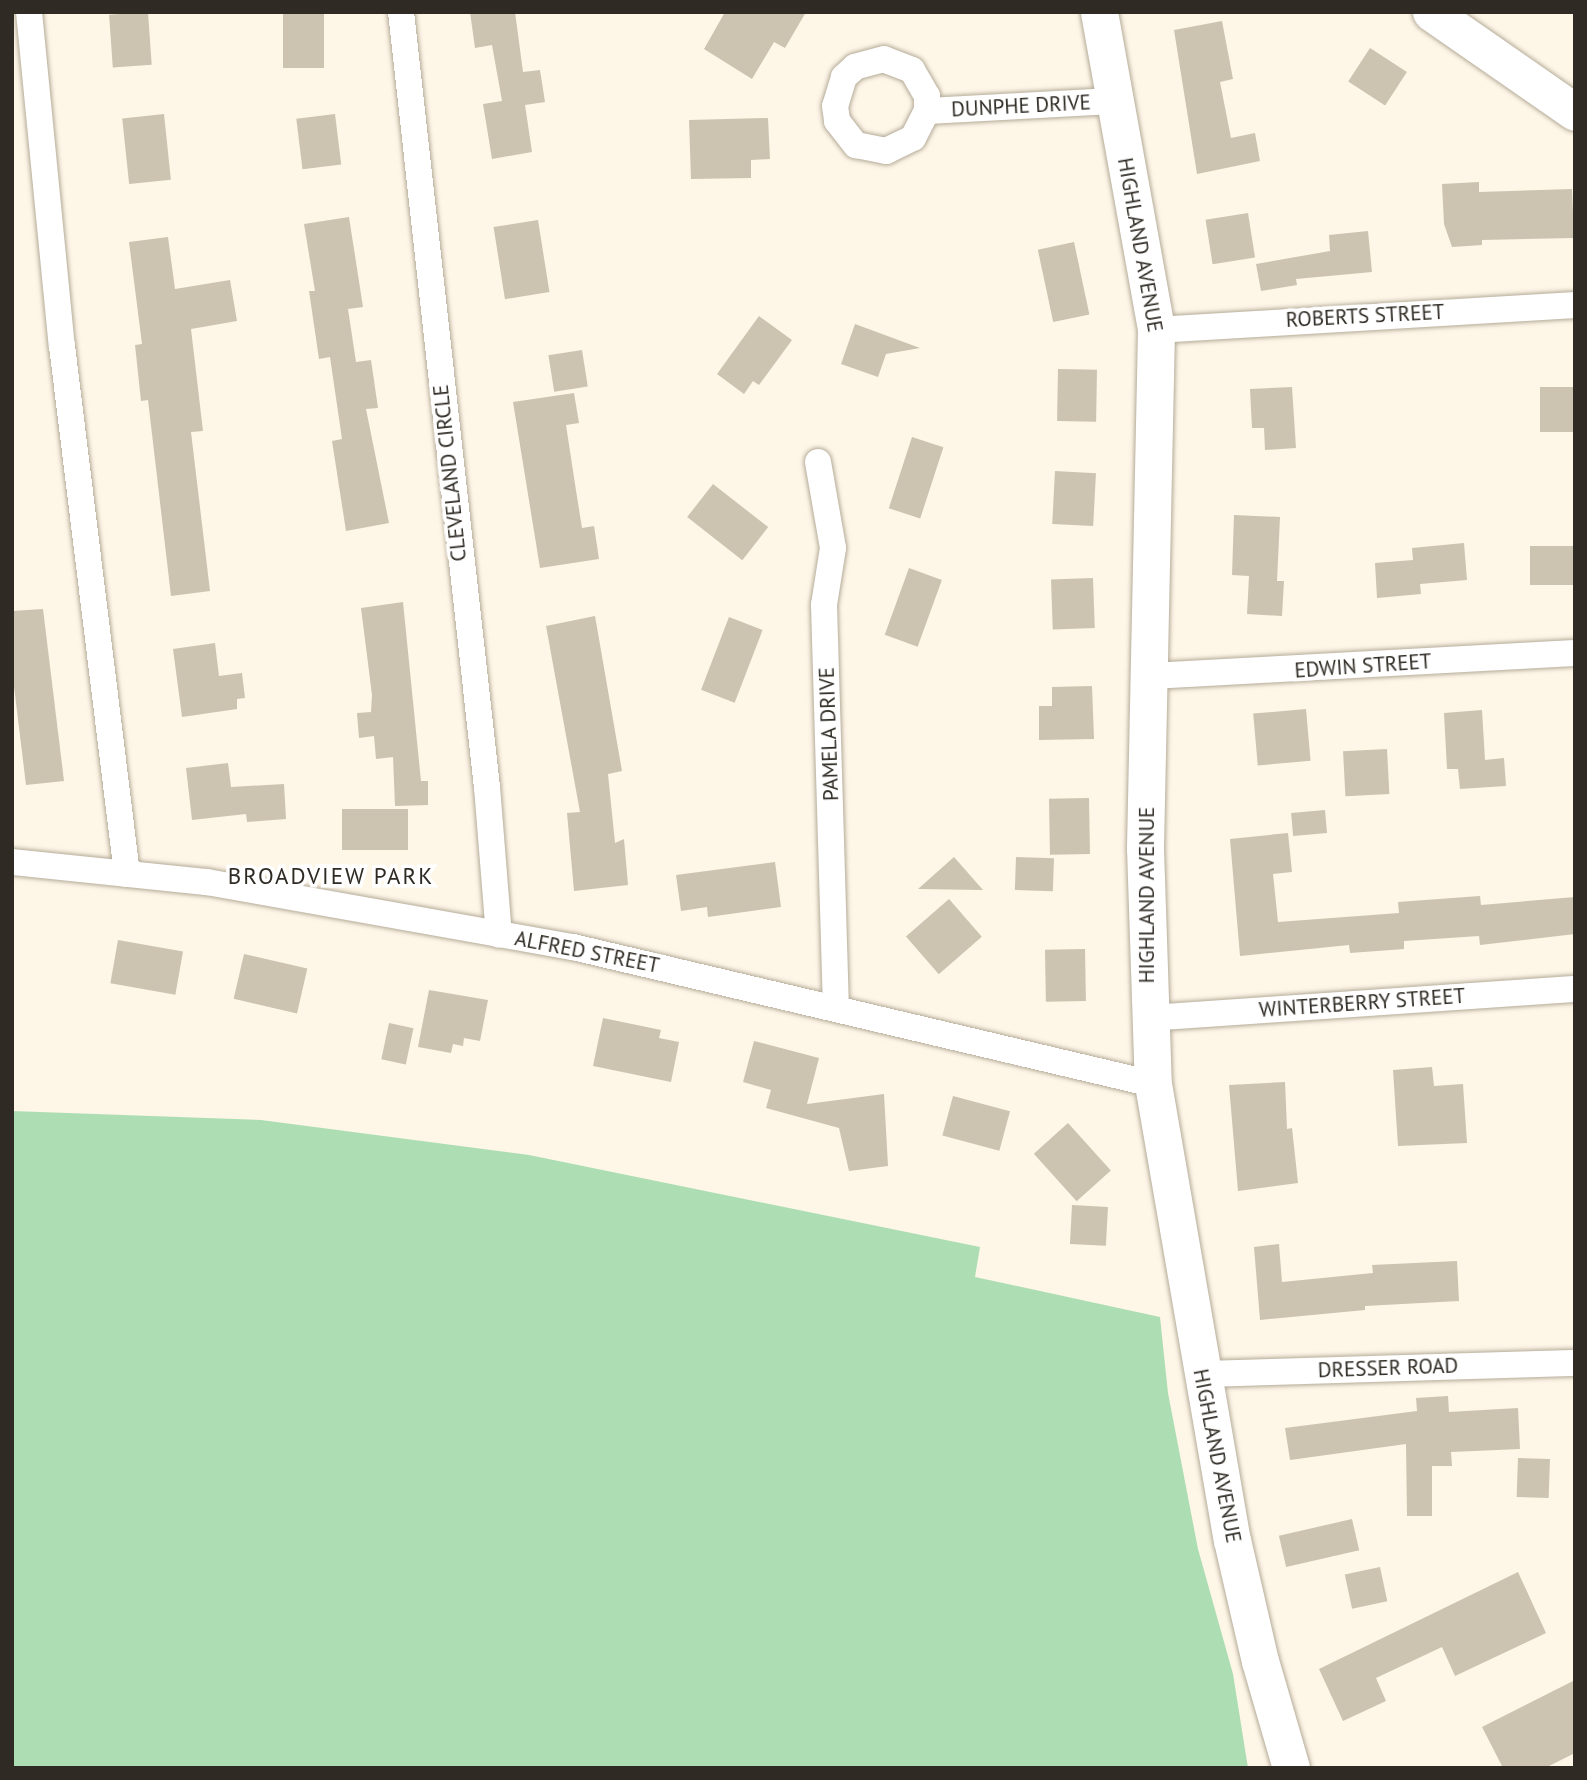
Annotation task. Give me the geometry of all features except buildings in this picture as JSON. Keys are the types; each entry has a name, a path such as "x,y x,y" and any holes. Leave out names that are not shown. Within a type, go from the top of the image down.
{"street":[{"path":"29,12 62,346 127,874"},
{"name":"CLEVELAND CIRCLE","path":"401,12 487,787 499,935"},
{"name":"HIGHLAND AVENUE","path":"1099,12 1156,330 1145,848 1153,1084 1201,1374 1254,1634 1291,1768"},
{"path":"1431,12 1575,112"},
{"name":"DUNPHE DRIVE","path":"927,111 1114,101"},
{"name":"ROBERTS STREET","path":"1156,330 1575,305"},
{"name":"PAMELA DRIVE","path":"818,462 833,548 824,605 836,1007"},
{"name":"EDWIN STREET","path":"1150,676 1575,653"},
{"name":"ALFRED STREET","path":"12,862 207,883 499,935 836,1007 1153,1084"},
{"name":"WINTERBERRY STREET","path":"1149,1018 1575,989"},
{"name":"DRESSER ROAD","path":"1201,1374 1575,1363"}],"green space":[{"path":"12,1111 261,1120 529,1155 980,1247 975,1277 1160,1317 1168,1393 1198,1549 1233,1674 1248,1768 12,1768"}],"district":[{"name":"BROADVIEW PARK","path":"331,876"}]}
